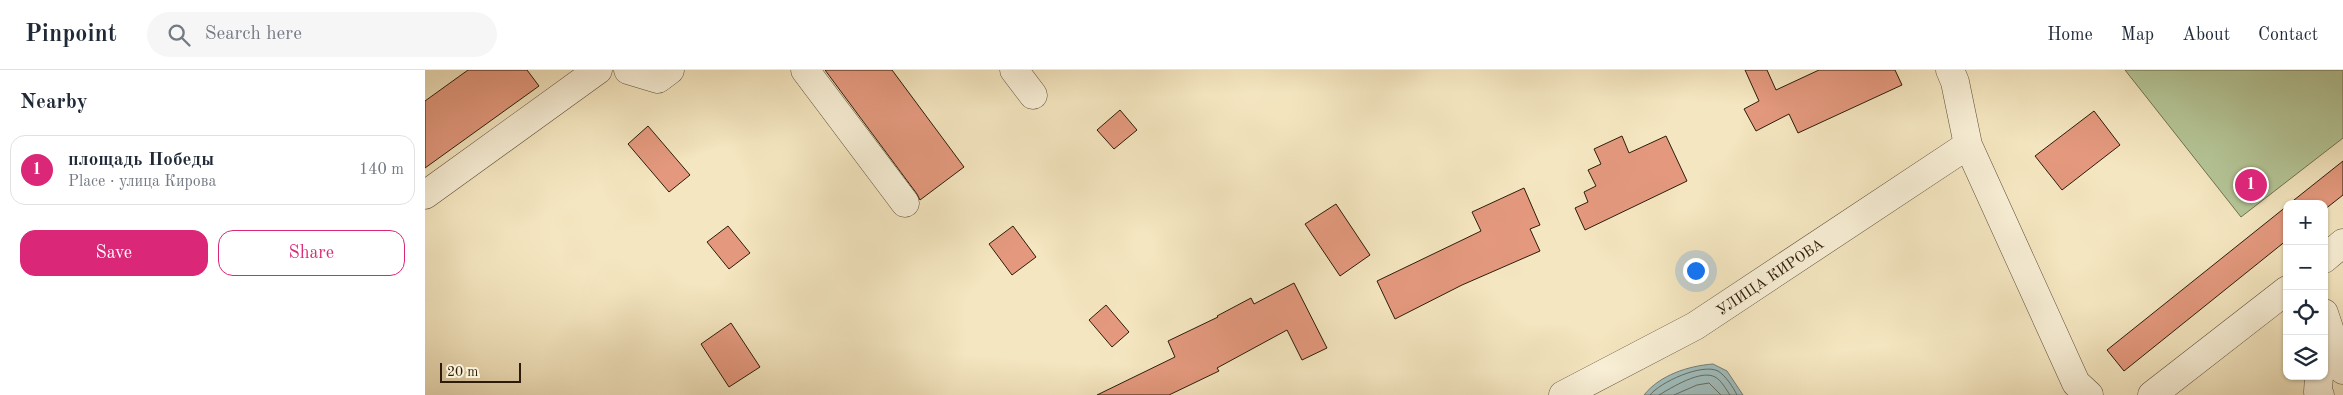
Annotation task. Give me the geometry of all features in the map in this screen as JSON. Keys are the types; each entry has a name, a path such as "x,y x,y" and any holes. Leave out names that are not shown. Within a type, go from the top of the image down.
{"street":[{"path":"425,196 598,70"},
{"path":"628,70 658,79 670,70"},
{"path":"805,70 905,203"},
{"path":"1014,70 1033,95"},
{"path":"1959,74 1969,145 2076,383 2089,395"},
{"name":"УЛИЦА КИРОВА","path":"1563,395 1695,326 1969,145"},
{"path":"2328,256 2343,243"},
{"path":"2151,395 2283,293"},
{"path":"2328,329 2343,370"},
{"path":"2319,380 2318,392 2320,395"}],"green space":[{"path":"2125,70 2343,70 2343,138 2241,217"}],"water":[{"path":"1713,364 1727,371 1743,395 1644,395 1666,377 1684,369"}],"building":[{"path":"468,70 527,70 539,86 425,168 425,101"},
{"path":"825,70 892,70 964,167 920,200"},
{"path":"1745,70 1767,70 1776,90 1819,70 1895,70 1902,85 1798,133 1789,114 1756,131 1744,109 1759,101"},
{"path":"1120,110 1137,130 1114,149 1097,130"},
{"path":"2094,111 2120,145 2062,190 2035,156"},
{"path":"648,126 690,175 669,192 628,144"},
{"path":"1622,136 1629,153 1666,136 1687,181 1585,230 1575,208 1588,202 1584,192 1596,186 1588,170 1601,164 1594,149"},
{"path":"2343,161 2343,195 2328,207 2328,200 2294,200"},
{"path":"1524,188 1540,225 1530,229 1540,251 1462,285 1395,319 1377,281 1481,231 1472,212"},
{"path":"1336,204 1370,255 1340,276 1305,224"},
{"path":"2283,209 2283,243 2124,371 2107,350"},
{"path":"728,226 750,253 729,269 707,242"},
{"path":"1013,226 1036,257 1012,275 989,244"},
{"path":"1294,283 1327,348 1302,360 1287,330 1217,368 1219,371 1169,395 1097,395 1175,357 1168,341 1218,317 1251,298 1254,304"},
{"path":"1106,305 1129,332 1112,347 1089,320"},
{"path":"731,323 760,367 729,387 701,344"}],"place":[{"name":"площадь Победы","path":"2251,185"}]}
